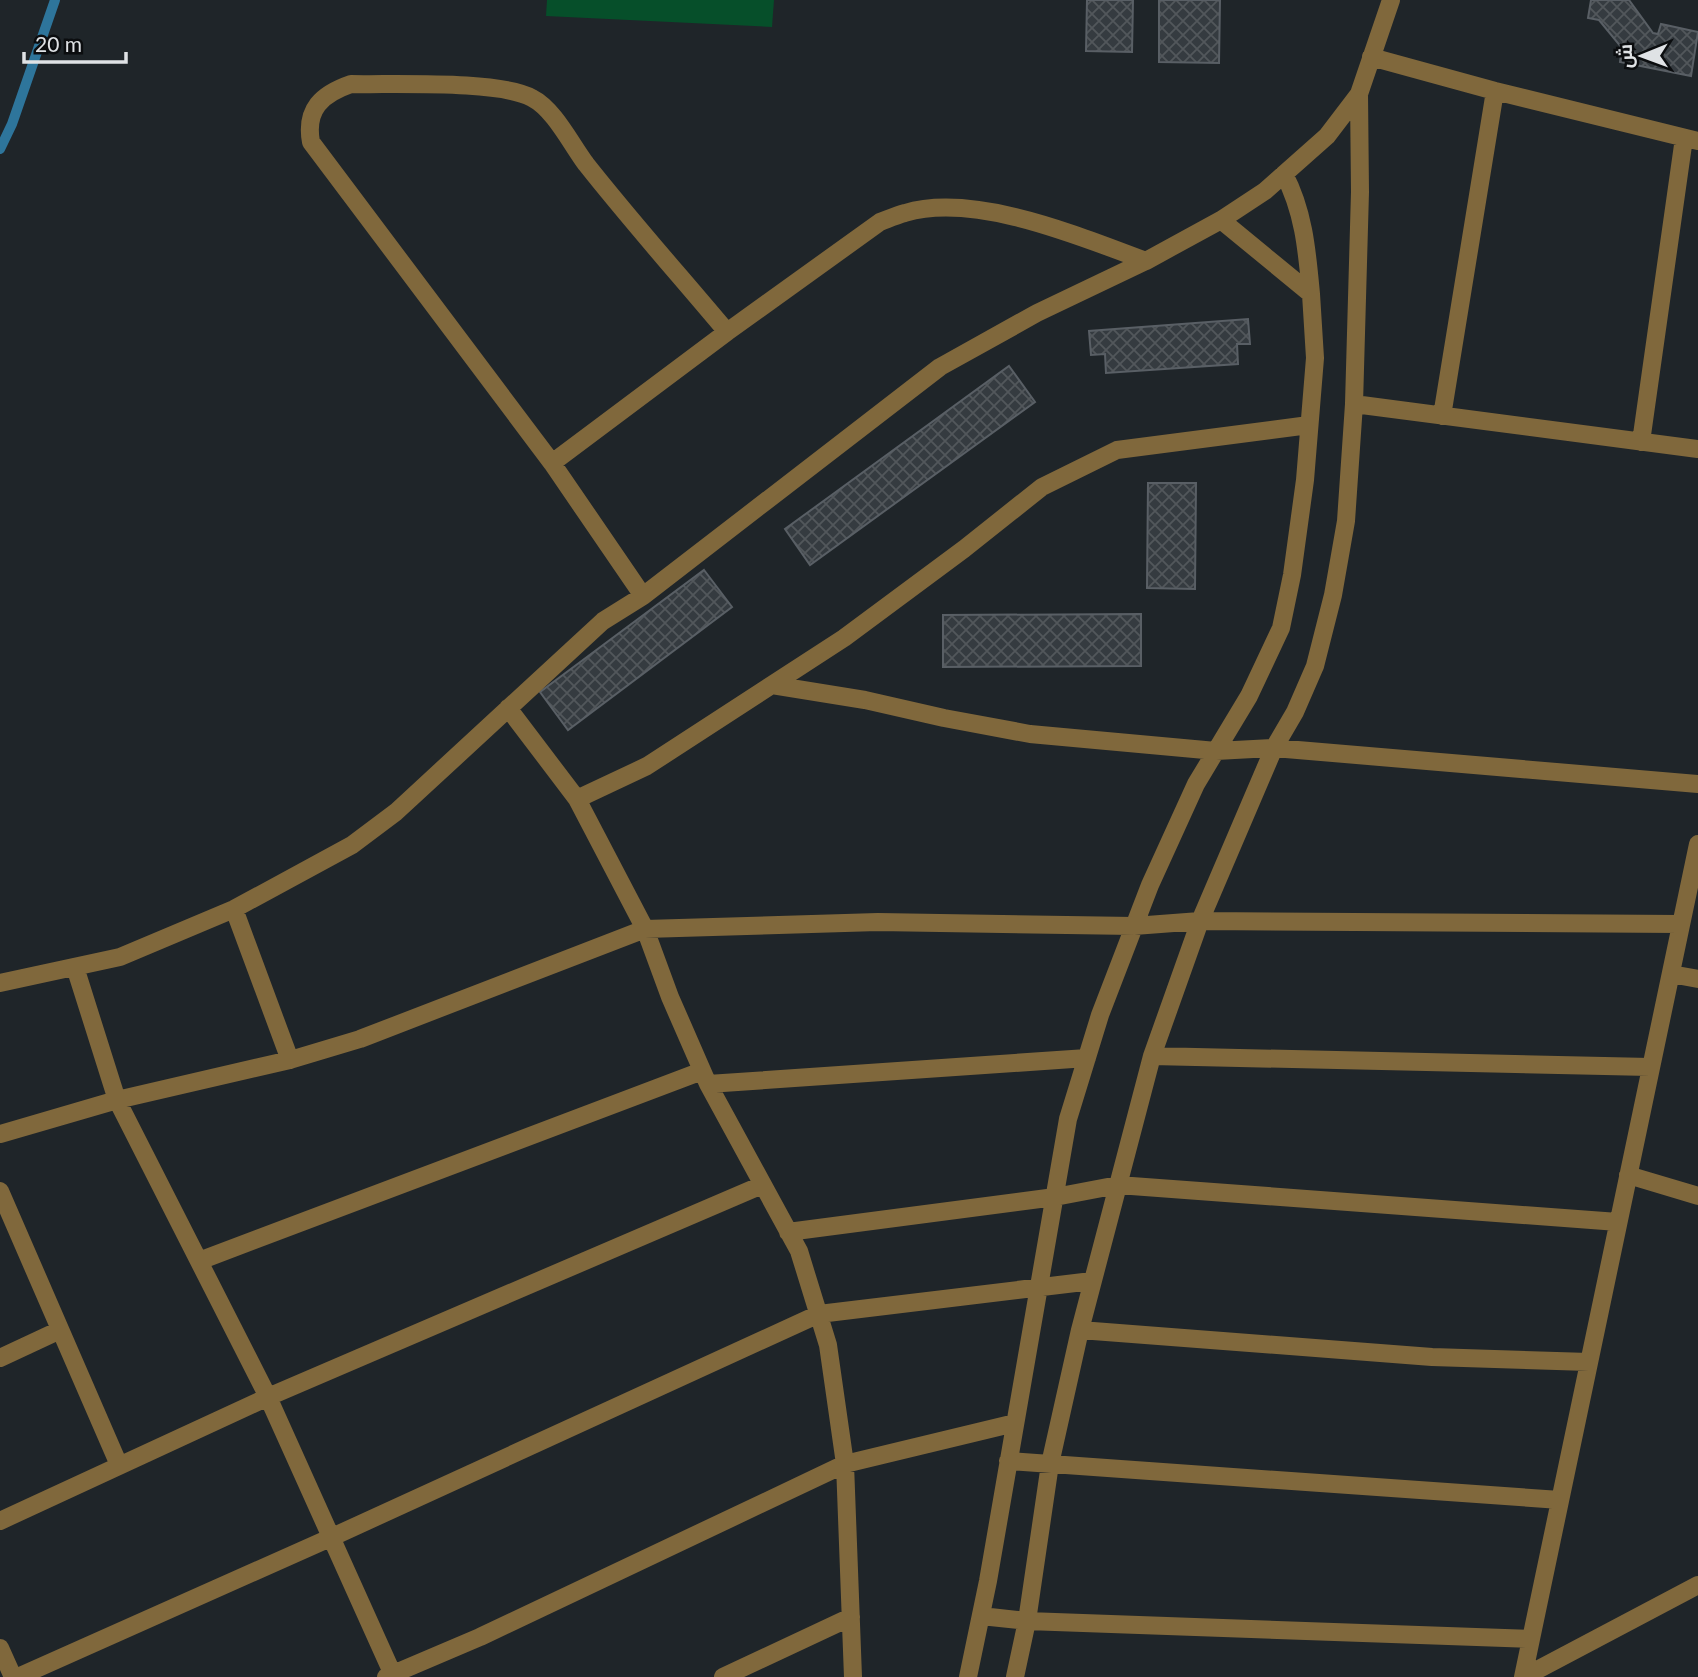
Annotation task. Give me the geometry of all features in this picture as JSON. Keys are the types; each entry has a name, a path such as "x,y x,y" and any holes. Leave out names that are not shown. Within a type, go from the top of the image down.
{"street":[{"path":"1015,1677 1027,1621 1050,1464 1092,1282 1152,1056 1200,921 1274,748 1295,712 1315,666 1333,595 1346,521 1354,404 1360,192 1359,94 1391,0"},
{"path":"1371,57 1691,140 1641,442"},
{"path":"643,596 552,463 311,142 309,129 312,113 322,99 336,89 351,84 478,87 508,90 532,97 544,107 585,163 727,332"},
{"path":"1442,416 1495,91"},
{"path":"0,983 120,957 234,909 363,837 396,813 603,621 643,596 940,367 1037,313 1146,261 1221,220 1265,191 1327,136 1359,94"},
{"path":"968,1677 1068,1119 1100,1015 1150,885 1196,784 1249,696 1280,628 1293,575 1315,358 1306,238 1295,194 1284,174"},
{"path":"552,463 880,222 907,212 930,208 976,209 1051,225 1146,261"},
{"path":"1221,220 1311,294"},
{"path":"1354,404 1698,449"},
{"path":"577,799 647,766 855,630 1042,487 1116,450 1310,425"},
{"path":"772,685 865,700 1030,734 1216,751 1274,748 1698,784"},
{"path":"508,708 577,799 645,929 670,998 705,1077 799,1251 828,1345 845,1464 853,1677"},
{"path":"1524,1677 1698,844"},
{"path":"234,909 290,1059"},
{"path":"0,1134 117,1100 290,1059 360,1039 645,929 878,922 1134,926 1200,921 1680,923"},
{"path":"75,967 117,1100 268,1396 391,1676 480,1637 845,1464 1015,1423"},
{"path":"1671,974 1698,978"},
{"path":"1152,1056 1650,1067"},
{"path":"199,1261 705,1077 1087,1058"},
{"path":"1628,1175 1698,1196"},
{"path":"0,1521 268,1396 762,1185"},
{"path":"788,1232 1055,1197 1118,1185 1618,1222"},
{"path":"0,1191 119,1465"},
{"path":"18,1677 330,1538 819,1314 1039,1286 1092,1282"},
{"path":"0,1358 60,1330"},
{"path":"1080,1330 1432,1357 1589,1362"},
{"path":"1008,1461 1560,1500"},
{"path":"1524,1677 1698,1585"},
{"path":"981,1616 1027,1621 1531,1639"},
{"path":"723,1677 851,1617"},
{"path":"0,1648 13,1677"}],"green space":[{"path":"547,0 774,0 772,27 546,16"}],"building":[{"path":"1087,0 1133,0 1132,52 1086,51"},
{"path":"1159,0 1220,0 1219,63 1159,62"},
{"path":"1591,0 1629,0 1653,33 1658,34 1661,24 1698,32 1691,76 1620,62 1622,48 1599,20 1588,18"},
{"path":"1248,319 1250,344 1237,344 1238,364 1106,373 1105,354 1091,355 1089,331"},
{"path":"1009,366 1035,402 810,565 785,529"},
{"path":"1148,483 1196,483 1195,589 1147,588"},
{"path":"704,570 732,607 568,730 540,692"},
{"path":"1141,614 1141,666 943,667 943,615"}],"waterway":[{"path":"0,149 12,124 55,0"}]}
